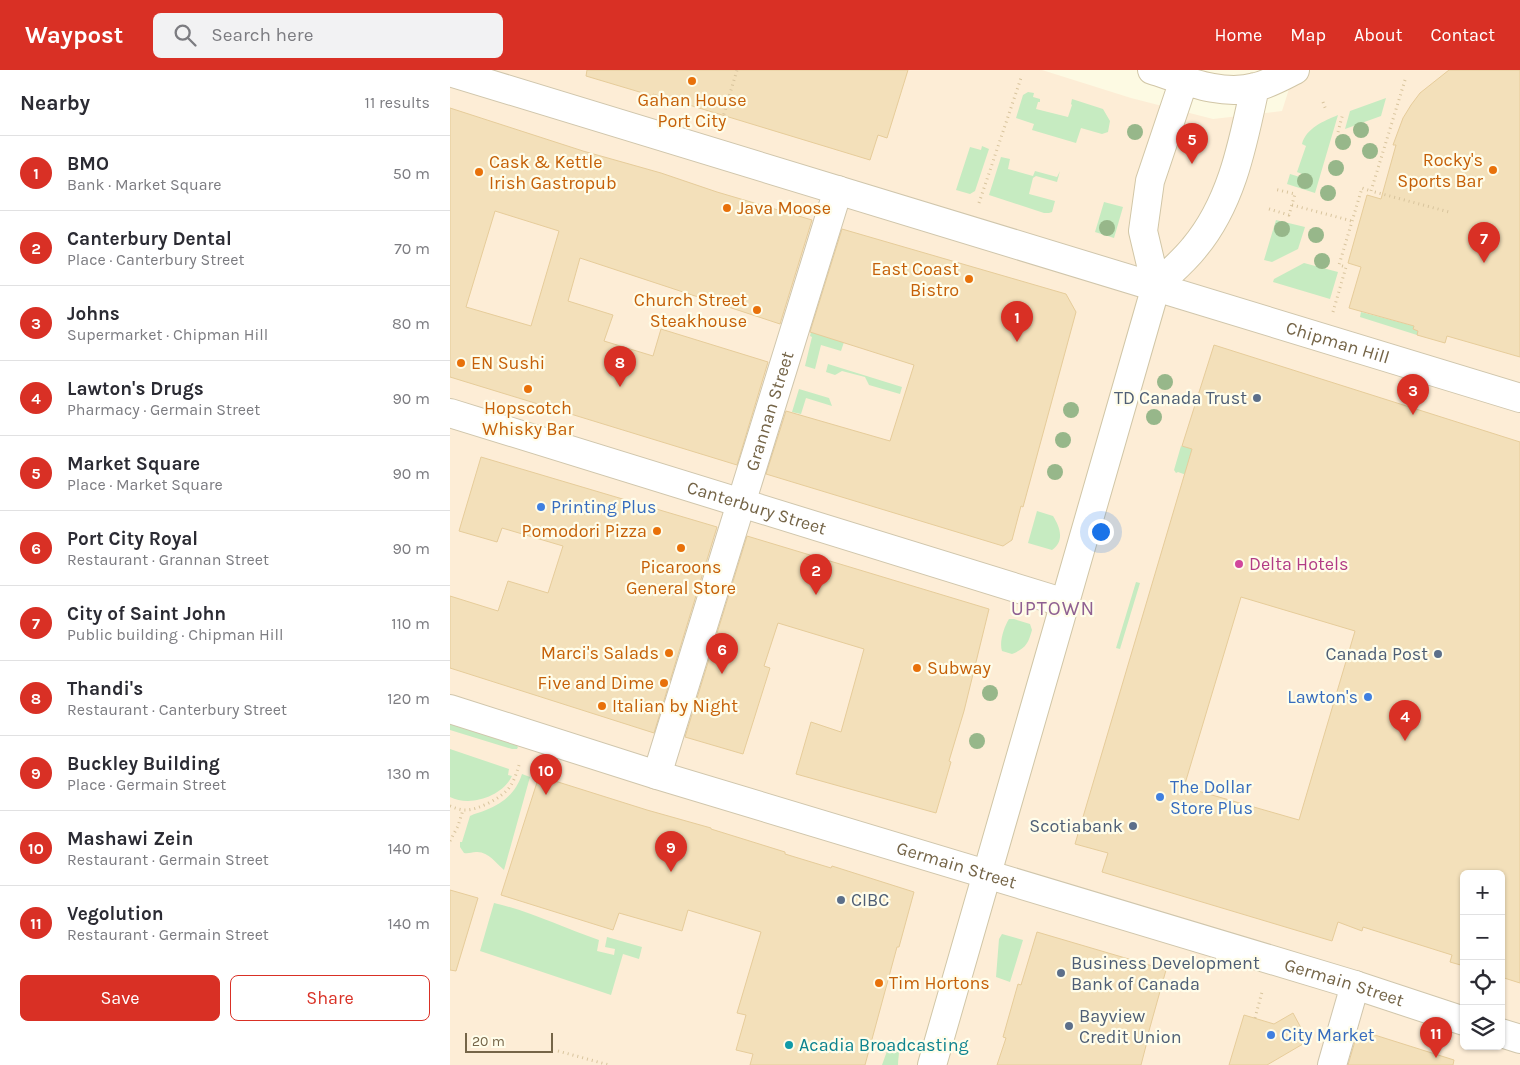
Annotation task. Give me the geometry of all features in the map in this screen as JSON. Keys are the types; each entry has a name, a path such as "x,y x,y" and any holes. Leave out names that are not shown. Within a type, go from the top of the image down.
{"street":[{"path":"1152,70 1218,88 1235,89 1256,87 1295,70"},
{"name":"Chipman Hill","path":"450,72 1520,398"},
{"path":"932,1065 1156,286 1143,230 1150,181 1184,80"},
{"path":"1156,286 1194,249 1213,221 1230,185 1256,87"},
{"name":"Grannan Street","path":"657,775 838,190"},
{"name":"Canterbury Street","path":"450,413 1065,603"},
{"name":"Germain Street","path":"450,708 657,775 1355,985 1460,1020"},
{"path":"1332,1065 1355,985"},
{"path":"1505,1034 1520,1039"}],"path":[{"path":"712,152 737,70"},
{"path":"970,230 1022,78"},
{"path":"1371,191 1405,80"},
{"path":"1323,102 1326,110"},
{"path":"1338,132 1343,113"},
{"path":"1333,312 1346,267 1338,265 1362,188 1449,212"},
{"path":"1269,209 1289,215 1295,194 1274,189"},
{"path":"1292,204 1352,221"},
{"path":"450,807 463,810 485,804 501,796 515,779 520,762"},
{"path":"450,841 458,826 463,810"},
{"path":"1255,1018 1262,992"},
{"path":"558,1051 609,1065"}],"shaded area":[{"path":"450,70 1042,70 1131,98 1213,119 1282,111 1295,70 1520,70 1520,1065 450,1065"}],"green space":[{"path":"1028,92 1034,93 1033,97 1040,99 1036,109 1068,117 1072,99 1103,109 1110,121 1108,132 1102,134 1081,128 1076,143 1032,130 1034,124 1016,118 1023,95"},
{"path":"1386,98 1381,116 1345,129 1350,111"},
{"path":"1338,115 1315,193 1287,184 1290,174 1300,177 1302,174 1297,172 1306,146 1302,144 1304,138 1311,129"},
{"path":"982,146 989,149 975,191 970,194 956,190 970,147 981,150"},
{"path":"1001,157 1010,159 1008,169 1033,176 1035,171 1057,177 1060,171 1057,182 1036,176 1033,178 1029,194 1055,201 1052,212 1044,213 989,195"},
{"path":"1104,202 1123,207 1114,238 1095,232"},
{"path":"1276,220 1305,227 1298,249 1272,262 1264,260"},
{"path":"1304,263 1338,272 1330,299 1273,282 1274,279"},
{"path":"1361,312 1414,326 1413,329 1418,331 1417,335 1360,317"},
{"path":"811,332 844,342 841,351 821,345 815,369 805,366 812,337 810,336"},
{"path":"828,364 902,387 900,394 869,385 865,377 842,371 835,375 826,372"},
{"path":"799,389 829,398 832,406 806,398 801,414 792,412"},
{"path":"1181,446 1197,450 1189,476 1176,473 1174,470"},
{"path":"1037,511 1053,516 1058,525 1060,538 1052,550 1028,543"},
{"path":"1136,582 1140,583 1120,649 1116,648"},
{"path":"1009,619 1030,624 1032,630 1026,645 1012,654 1002,651 1001,647 1002,635"},
{"path":"450,724 518,747 517,749 512,749 450,730"},
{"path":"450,749 509,769 508,775 512,776 501,790 485,798 467,801 450,797"},
{"path":"522,774 530,777 504,870 484,853 464,853 460,847 460,842 462,842 470,816 503,801 516,787"},
{"path":"494,903 521,910 599,940 597,951 614,955 615,949 605,947 607,937 642,947 639,959 623,954 611,995 480,951"},
{"path":"1002,934 1023,940 1010,982 996,977 999,939"},
{"path":"891,1040 898,1047 898,1065 882,1065"}],"building":[{"path":"587,70 908,70 887,138 878,135 870,160 653,94 653,96 586,76"},
{"path":"1449,70 1520,70 1520,357 1447,336 1445,343 1417,335 1418,331 1413,329 1414,326 1349,308 1361,267 1348,263 1367,195 1381,199 1396,145 1393,145 1403,118 1420,93"},
{"path":"450,108 583,151 812,220 780,324 580,258 568,301 613,315 604,341 653,356 661,329 768,362 737,465 450,377","holes":["495,211 559,231 531,326 466,307"]},
{"path":"842,229 1066,294 1076,312 1023,507 1021,506 1012,540 1003,546 766,474 786,411 890,441 914,365 810,332"},
{"path":"1214,345 1520,442 1520,983 1505,978 1505,870 1460,870 1460,965 1450,962 1452,955 1363,927 1362,931 1338,922 1332,941 1102,872 1108,853 1075,844 1192,449 1182,446","holes":["1241,597 1355,631 1299,820 1184,787"]},
{"path":"481,457 717,527 654,733 450,668 450,596 498,611 508,581 548,593 563,546 502,528 497,542 459,531"},
{"path":"747,536 989,609 964,711 949,761 951,762 936,813 796,774 811,722 841,732 864,649 778,623 764,666 770,668 743,754 685,737"},
{"path":"539,776 711,828 785,852 785,854 831,868 832,866 914,892 865,1065 750,1065 753,1054 736,1050 746,1015 737,1013 761,932 688,910 682,931 619,913 613,930 501,895"},
{"path":"450,890 478,898 456,971 450,970"},
{"path":"1037,932 1166,970 1141,1065 997,1065 1006,1038 1003,1037 1018,984 1021,985"},
{"name":"City Market","path":"1293,1013 1308,1041 1267,1065 1229,1065 1244,1015 1274,1024"},
{"path":"1358,1031 1454,1060 1453,1065 1348,1065"}],"place":[{"name":"Gahan House Port City","path":"692,81"},
{"name":"Market Square","path":"1192,164"},
{"name":"Rocky's Sports Bar","path":"1493,170"},
{"name":"Cask & Kettle Irish Gastropub","path":"479,172"},
{"name":"Java Moose","path":"727,208"},
{"name":"City of Saint John","path":"1484,263"},
{"name":"East Coast Bistro","path":"969,279"},
{"name":"Church Street Steakhouse","path":"757,310"},
{"name":"BMO","path":"1017,342"},
{"name":"EN Sushi","path":"461,363"},
{"name":"Thandi's","path":"620,387"},
{"name":"Hopscotch Whisky Bar","path":"528,389"},
{"name":"TD Canada Trust","path":"1257,398"},
{"name":"Johns","path":"1413,415"},
{"name":"Printing Plus","path":"541,507"},
{"name":"Pomodori Pizza","path":"657,531"},
{"name":"Picaroons General Store","path":"681,548"},
{"name":"Delta Hotels","path":"1239,564"},
{"name":"Canterbury Dental","path":"816,595"},
{"name":"Marci's Salads","path":"669,653"},
{"name":"Canada Post","path":"1438,654"},
{"name":"Subway","path":"917,668"},
{"name":"Port City Royal","path":"722,674"},
{"name":"Five and Dime","path":"664,683"},
{"name":"Lawton's","path":"1368,697"},
{"name":"Italian by Night","path":"602,706"},
{"name":"Lawton's Drugs","path":"1405,741"},
{"name":"Mashawi Zein","path":"546,795"},
{"name":"The Dollar Store Plus","path":"1160,797"},
{"name":"Scotiabank","path":"1133,826"},
{"name":"Buckley Building","path":"671,872"},
{"name":"CIBC","path":"841,900"},
{"name":"Business Development Bank of Canada","path":"1061,973"},
{"name":"Tim Hortons","path":"879,983"},
{"name":"Bayview Credit Union","path":"1069,1026"},
{"name":"City Market","path":"1271,1035"},
{"name":"Acadia Broadcasting","path":"789,1045"},
{"name":"Vegolution","path":"1436,1058"}],"district":[{"name":"UPTOWN","path":"1053,608"}]}
